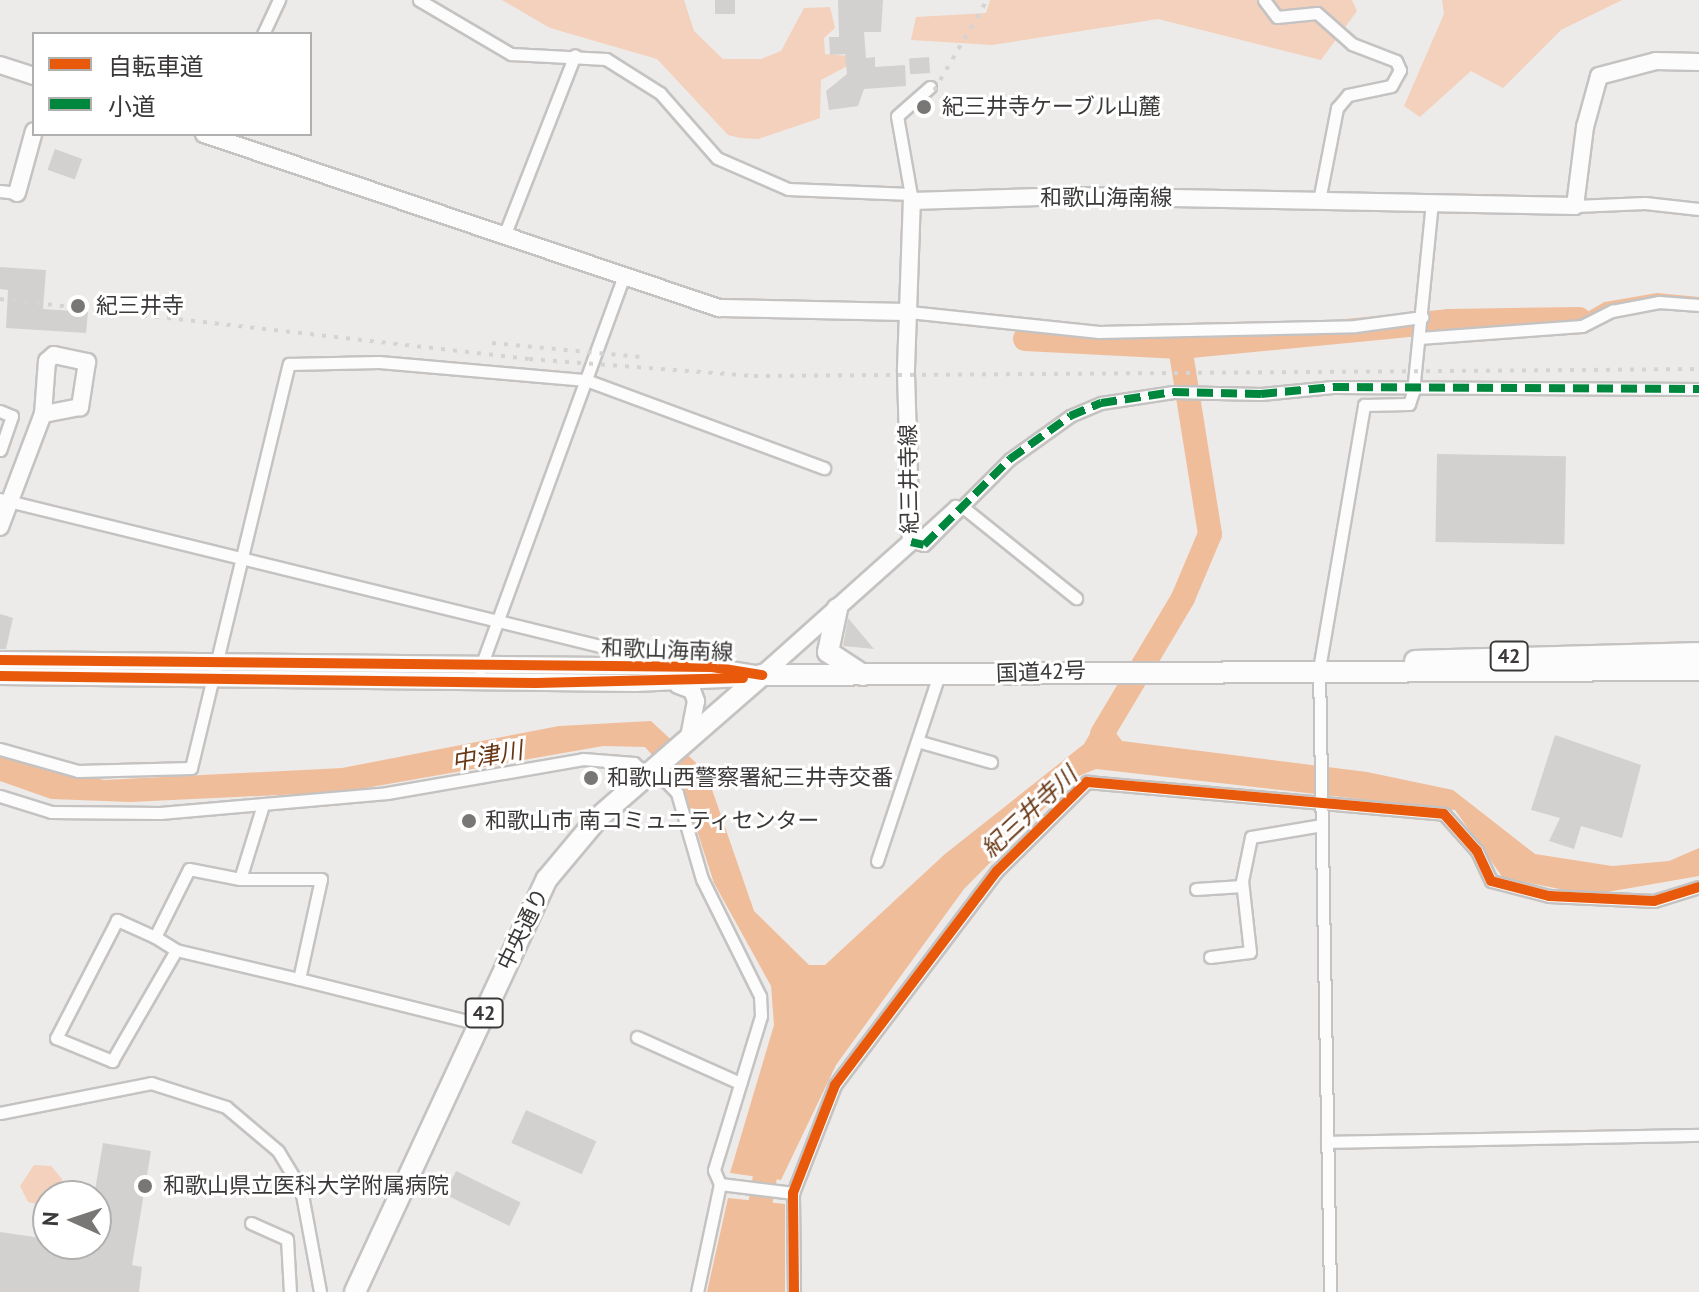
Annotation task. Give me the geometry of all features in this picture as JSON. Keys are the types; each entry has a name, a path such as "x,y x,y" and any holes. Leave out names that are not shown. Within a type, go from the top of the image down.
{"highway":[{"path":"837,609 828,652 867,677"},
{"name":"国道42号","path":"1319,669 1458,657 1699,653"},
{"name":"国道42号","path":"762,675 867,677 1118,670 1699,670"},
{"name":"中央通り","path":"355,1292 547,879 598,818 762,675"}],"main road":[{"path":"1575,206 1585,127 1599,76 1656,61 1699,62"},
{"path":"0,65 32,75"},
{"path":"8,192 32,136"},
{"path":"216,136 623,278 719,308 909,312 912,198"},
{"name":"和歌山海南線","path":"912,198 1575,206"},
{"name":"紀三井寺線","path":"762,675 912,538 909,312"},
{"path":"0,527 5,500 43,414"},
{"name":"和歌山海南線","path":"0,660 215,671"},
{"name":"和歌山海南線","path":"480,674 712,667 762,675"},
{"name":"和歌山海南線","path":"0,676 215,671 480,674 664,683 762,675"},
{"path":"664,683 695,695 697,714 688,742"}],"street":[{"path":"264,32 279,0"},
{"path":"419,0 511,54 594,55 642,79 728,165 806,194 912,198 897,116 930,87"},
{"path":"1264,0 1277,17 1317,13 1352,44 1396,61 1400,70 1391,86 1348,95 1337,108 1319,201"},
{"path":"504,236 575,55"},
{"path":"1330,1292 1319,669 1364,405 1409,404 1413,392 1432,203"},
{"path":"1575,206 1645,203 1699,209"},
{"path":"480,674 495,619 623,278"},
{"path":"1419,338 1582,326 1612,311 1659,302 1699,305"},
{"path":"909,312 1104,332 1355,326 1422,317"},
{"path":"0,749 78,771 188,770 244,557 289,364 379,362 586,380 824,468"},
{"path":"964,508 1010,459 1070,416 1101,403 1173,392 1357,387 1413,392 1500,385 1699,389"},
{"path":"0,411 12,416 0,450"},
{"path":"5,500 633,654 634,667"},
{"path":"912,538 922,536 955,506 964,508 1076,598"},
{"path":"877,861 939,675"},
{"path":"917,741 991,762"},
{"path":"0,796 51,812 96,815 262,808 484,779 583,759 634,763 654,771 677,793 702,879 760,996 761,1016 714,1170 723,1184 697,1292"},
{"path":"794,1292 789,1193 835,1085 856,1051 997,871 1087,782 1321,799 1450,817 1491,881 1502,886 1630,902 1699,887"},
{"path":"240,879 262,808"},
{"path":"1210,957 1250,952 1242,886 1251,837 1322,825"},
{"path":"155,937 189,869 240,879 321,879 299,979"},
{"path":"1196,889 1242,886"},
{"path":"176,950 112,1061 56,1038 117,920 176,950 479,1024"},
{"path":"637,1037 740,1083"},
{"path":"0,1113 151,1083 226,1107 278,1151 301,1189 320,1292"},
{"path":"1327,1142 1699,1135"},
{"path":"723,1184 789,1193"},
{"path":"251,1223 287,1239 290,1292"},
{"path":"368,1265 369,1292"}],"shaded area":[{"path":"502,0 684,0 694,31 723,59 761,59 781,51 804,8 830,7 835,28 824,38 825,54 849,56 849,65 821,80 820,118 758,139 740,138 728,135 657,59 550,28"},
{"path":"990,0 1352,0 1357,11 1321,60 1158,19 992,45 911,40 916,17 986,13"},
{"path":"1442,0 1622,0 1561,30 1503,88 1471,71 1420,117 1404,106 1444,14"},
{"path":"34,1165 51,1166 62,1179 32,1180 32,1203 28,1202 20,1186"}],"water":[{"name":"中津川","path":"1108,703 1128,708 1116,733 1122,741 1367,772 1453,790 1535,854 1612,866 1669,861 1699,848 1699,876 1590,895 1503,878 1455,810 1096,769 1074,778 964,889 836,1065 781,1180 730,1173 774,1025 771,986 714,883 684,791 645,747 603,746 343,792 131,802 51,799 0,781 0,756 104,780 342,768 559,726 651,721 706,772 754,911 809,965 825,965 945,854 1084,744"},
{"path":"728,1198 785,1204 785,1292 707,1292"}],"building":[{"path":"715,0 735,0 735,14 715,14"},
{"path":"838,0 883,0 881,32 864,32 866,58 875,57 875,67 905,65 906,86 864,89 858,106 829,110 826,91 847,74 845,54 830,55 829,37 839,37"},
{"path":"929,57 930,73 910,74 909,58"},
{"path":"55,149 82,159 75,180 47,170"},
{"path":"0,267 46,270 43,309 88,312 86,333 6,328 8,290 0,289"},
{"path":"1437,454 1566,456 1564,544 1435,542"},
{"path":"0,614 13,618 6,649 0,649"},
{"path":"848,618 874,649 843,646"},
{"path":"1555,735 1641,765 1622,838 1581,826 1574,849 1549,841 1560,818 1531,810"},
{"path":"526,1110 596,1141 582,1174 511,1143"},
{"path":"103,1143 151,1151 132,1265 142,1267 139,1292 0,1292 0,1232 32,1237 32,1260 112,1260 112,1180 97,1180"},
{"path":"456,1171 521,1203 509,1226 445,1194"}],"waterway":[{"path":"1579,319 1605,304 1657,295 1699,299"},
{"path":"1025,339 1180,347 1448,321 1579,319"},
{"path":"1102,734 1183,598 1210,534 1180,347"},
{"name":"紀三井寺川","path":"745,1292 770,1147"}],"railway":[{"path":"922,111 987,0"},
{"path":"0,299 529,359 754,376 1699,369"},
{"path":"492,343 640,357"}],"marked path":[{"path":"911,542 924,545 1010,459 1070,416 1101,403 1173,392 1261,394 1333,387 1699,389"}],"cycle path":[{"path":"0,660 712,667 762,675"},
{"path":"0,676 536,683 743,678"},
{"path":"794,1292 793,1193 835,1085 997,871 1087,782 1444,814 1477,851 1491,881 1549,896 1654,901 1699,887"}],"place":[{"name":"紀三井寺ケーブル山麓","path":"924,107"},
{"name":"紀三井寺","path":"78,306"},
{"name":"和歌山西警察署紀三井寺交番","path":"591,778"},
{"name":"和歌山市 南コミュニティセンター","path":"469,821"},
{"name":"和歌山県立医科大学附属病院","path":"145,1186"}]}
